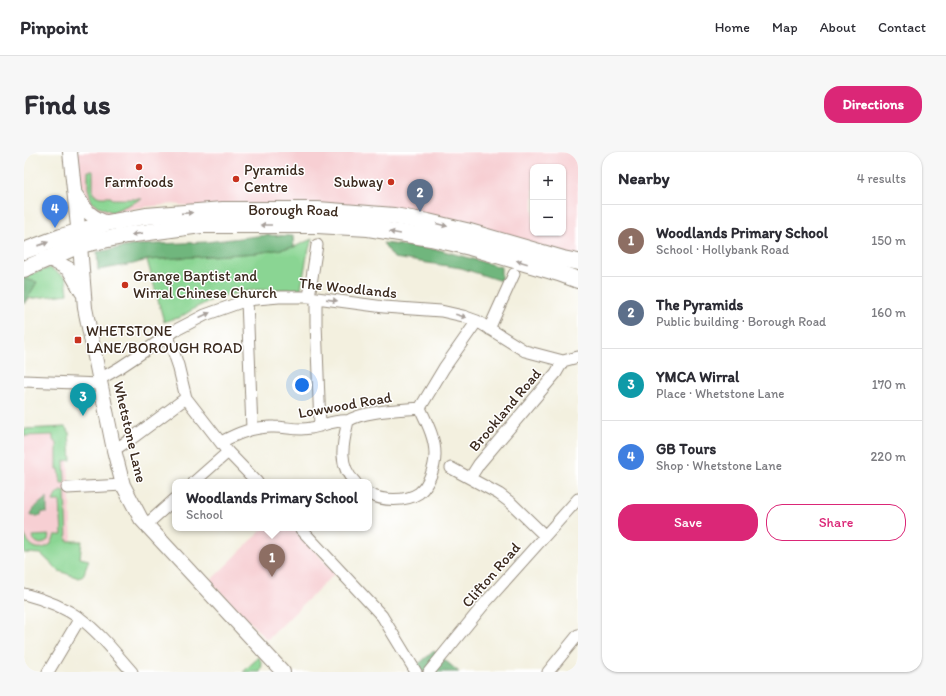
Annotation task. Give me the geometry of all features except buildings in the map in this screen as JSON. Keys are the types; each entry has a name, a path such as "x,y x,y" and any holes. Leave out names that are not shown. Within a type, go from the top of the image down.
{"highway":[{"name":"Borough Road","path":"24,251 61,237 80,238 107,223 146,216 223,210 318,210 394,216 466,231 567,265 578,280"},
{"path":"24,269 48,258 80,238 127,235 200,225 342,226 368,228 432,238 470,247 567,265"}],"main road":[{"name":"Whetstone Lane","path":"70,152 80,238 85,308 114,450 123,485 141,519 276,670"},
{"name":"Whetstone Lane","path":"74,192 93,217 107,223"},
{"name":"Whetstone Lane","path":"61,237 67,231 71,222 74,192"},
{"path":"48,258 69,269 84,296"},
{"name":"Borough Road","path":"567,265 578,266"},
{"name":"Borough Road","path":"567,265 578,275"}],"street":[{"path":"317,245 312,298 320,426"},
{"path":"490,329 514,274"},
{"name":"The Woodlands","path":"100,381 168,336 205,315 247,300 279,297 312,298 384,307 441,311 477,321 525,351 563,361 578,358"},
{"path":"247,300 252,429"},
{"path":"372,496 376,498 392,500 404,498 418,493 427,484 435,462 435,453 432,435 420,408 477,321"},
{"path":"168,336 178,365 186,398 228,452 253,479"},
{"name":"Brookland Road","path":"470,478 479,464 556,373 563,361"},
{"path":"24,381 100,381"},
{"path":"114,450 186,398"},
{"name":"Lowwood Road","path":"221,442 233,435 252,429 272,427 311,429 342,420 348,421 372,413 420,408"},
{"path":"348,421 342,445 343,460 349,476 352,479"},
{"path":"197,479 228,452"},
{"path":"451,468 499,494 511,503 545,536"},
{"path":"67,488 123,485"},
{"name":"Clifton Road","path":"429,672 485,603 578,499"},
{"path":"146,525 172,502"},
{"path":"303,531 382,616 416,672"},
{"path":"26,597 59,607 80,618 92,628 132,672"},
{"path":"48,672 80,618"},
{"path":"548,672 578,635"}],"shaded area":[{"path":"75,152 578,152 578,257 173,204 135,208 109,218 101,217 86,201 84,189 78,181"},
{"path":"62,430 67,439 72,544 55,554 24,553 24,431"},
{"path":"261,531 296,531 335,573 267,640 210,581"}],"green space":[{"path":"88,171 93,171 93,194 100,197 111,197 112,199 142,199 112,212 92,203 88,188"},
{"path":"266,235 293,236 294,247 257,253 147,260 98,270 97,252 135,245 206,242"},
{"path":"312,239 307,256 301,289 253,290 218,297 195,308 179,318 164,322 147,260 257,253 294,247"},
{"path":"383,243 440,250 501,267 501,281 461,268 394,258"},
{"path":"50,268 66,278 68,294 27,299 37,282 24,279 24,276"},
{"path":"24,279 37,282 24,304"},
{"path":"65,427 69,432 71,460 64,461 65,483 61,483 59,469 57,469 57,443 53,440 53,435 24,436 24,429"},
{"path":"65,491 67,541 82,541 80,558 89,560 83,576 79,578 59,571 41,554 24,553 24,534 32,545 38,548 46,547 51,544 55,535 62,535 60,501 53,501 57,493"},
{"path":"47,497 47,513 42,512 41,516 31,516 35,508"},
{"path":"49,535 48,540 41,544 36,542 33,538 33,536"},
{"path":"434,651 459,672 409,672"},
{"path":"259,657 262,665 260,672 243,672"}],"place":[{"name":"Farmfoods","path":"139,167"},
{"name":"Pyramids Centre","path":"236,179"},
{"name":"Subway","path":"391,182"},
{"name":"The Pyramids","path":"420,212"},
{"name":"GB Tours","path":"55,228"},
{"name":"Grange Baptist and Wirral Chinese Church","path":"125,285"},
{"name":"WHETSTONE LANE/BOROUGH ROAD","path":"78,340"},
{"name":"YMCA Wirral","path":"83,416"},
{"name":"Woodlands Primary School","path":"272,577"}]}
